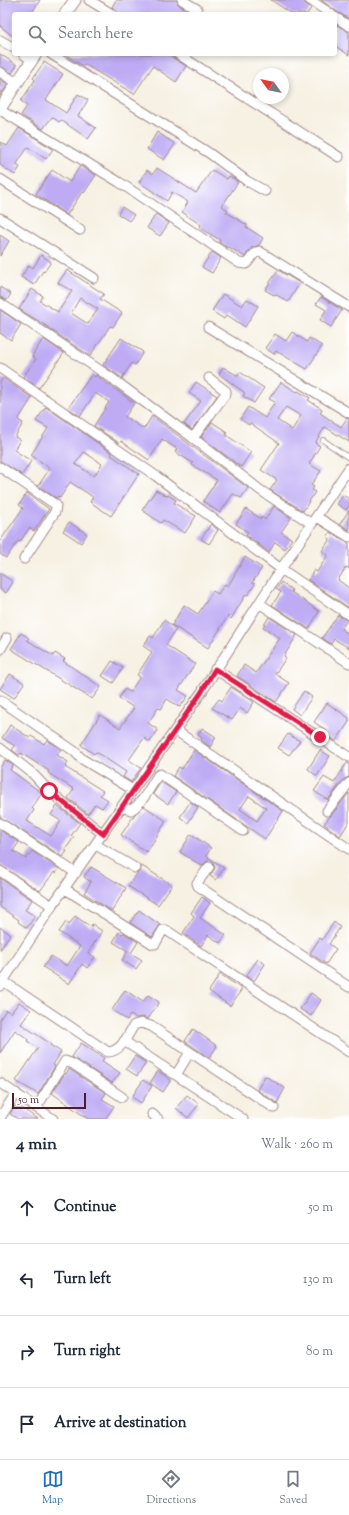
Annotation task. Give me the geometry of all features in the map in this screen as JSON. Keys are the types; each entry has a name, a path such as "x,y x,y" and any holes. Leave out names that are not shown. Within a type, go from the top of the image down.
{"street":[{"path":"66,12 75,0"},
{"path":"89,0 109,12"},
{"path":"182,0 197,9"},
{"path":"310,0 328,12"},
{"path":"337,18 349,26"},
{"path":"0,40 12,47"},
{"path":"30,56 17,83 0,109 119,182 239,263 246,264 249,262 253,254 260,251 349,307"},
{"path":"55,56 202,149 265,191"},
{"path":"181,56 340,157"},
{"path":"0,72 17,83"},
{"path":"0,179 80,230"},
{"path":"0,218 94,278"},
{"path":"0,303 113,379 260,490 314,520 349,537"},
{"path":"208,327 349,413"},
{"path":"0,368 156,476 281,569 349,615"},
{"path":"193,438 226,393 226,391 209,378"},
{"path":"0,467 56,505 55,512 24,559"},
{"path":"274,1108 151,1026 141,1023 134,1025 124,1042 113,1052 108,1052 2,984 52,906 201,693 259,602 349,468"},
{"path":"259,602 349,663"},
{"path":"0,650 7,638"},
{"path":"215,669 349,757"},
{"path":"0,700 74,751 82,759 133,790"},
{"path":"175,730 349,849"},
{"path":"0,748 32,773 49,791 103,834"},
{"path":"122,807 131,810 135,808 160,774 243,831"},
{"path":"327,811 349,784"},
{"path":"0,823 76,873"},
{"path":"96,844 135,868"},
{"path":"209,867 197,883 198,886 349,987"},
{"path":"0,871 52,906"},
{"path":"65,889 153,944 155,944 163,930 166,930 349,1052"},
{"path":"124,1042 243,1119"},
{"path":"176,1075 190,1052"},
{"path":"37,1107 65,1061 73,1064 122,1097"},
{"path":"0,1083 53,1119"},
{"path":"0,1118 16,1093"}],"lane":[{"path":"323,440 349,458"}],"building":[{"path":"0,0 40,0 32,12 12,12 12,35 0,26"},
{"path":"116,0 176,0 179,5 191,12 117,12 112,7"},
{"path":"271,0 301,0 311,8 308,12 289,12"},
{"path":"321,0 349,0 349,19 336,11"},
{"path":"337,25 349,32 349,55 337,47"},
{"path":"0,54 17,65 12,73 0,66"},
{"path":"67,56 170,56 186,66 176,82 153,66 134,94 84,64 83,66"},
{"path":"44,62 63,74 46,100 66,113 78,94 88,100 78,116 96,128 88,139 61,120 59,122 52,117 43,129 21,115 27,106 21,101 35,80 33,78"},
{"path":"0,79 8,84 0,96"},
{"path":"19,128 53,149 46,159 28,147 16,165 20,167 15,175 0,165 0,142 7,146"},
{"path":"157,132 175,144 164,160 147,149"},
{"path":"80,166 96,175 84,193 82,192 67,215 36,194 52,170 70,182"},
{"path":"157,168 196,193 212,170 227,179 229,176 238,182 222,206 228,210 226,212 247,225 246,227 263,238 259,245 251,248 245,257 219,242 220,240 200,228 201,225 182,212 188,202 172,192 167,201 139,182 147,170 153,174"},
{"path":"122,207 134,215 129,221 118,214"},
{"path":"156,214 169,223 160,236 147,228"},
{"path":"0,235 9,241 0,256"},
{"path":"212,252 221,258 212,273 202,267"},
{"path":"41,255 51,262 34,285 21,277 29,265 33,268"},
{"path":"67,270 104,294 100,299 122,313 113,327 110,326 90,356 19,309 32,289 43,296 40,301 58,312 72,291 58,283","holes":["80,298 98,309 88,324 71,313"]},
{"path":"278,270 300,283 288,302 265,290"},
{"path":"0,287 11,294 7,300 0,297"},
{"path":"223,294 242,306 247,299 258,306 245,327 227,315 224,319 212,311"},
{"path":"321,297 342,310 331,327 320,320 326,310 316,304"},
{"path":"0,310 21,324 11,340 0,333"},
{"path":"292,332 307,342 309,338 322,346 307,369 276,351 274,354 265,348 275,334 286,341"},
{"path":"121,338 143,352 135,365 132,363 122,378 103,365"},
{"path":"43,339 64,353 39,388 23,377 36,359 32,356"},
{"path":"223,367 238,376 240,372 264,388 254,403 243,396 245,393 219,374"},
{"path":"92,374 95,377 96,375 134,403 125,417 144,429 152,416 248,488 241,498 233,494 220,513 203,501 217,480 192,465 193,463 175,452 177,449 162,439 149,460 121,441 119,443 94,426 109,402 95,393 80,416 68,408"},
{"path":"3,378 32,398 18,420 23,423 15,437 20,440 14,450 31,461 22,475 0,461 0,382"},
{"path":"196,382 217,396 192,430 184,424 201,401 189,393"},
{"path":"281,382 310,398 308,400 322,409 320,413 341,427 347,418 349,419 349,442 325,427 315,443 320,446 309,464 321,471 311,485 314,487 312,490 315,492 303,511 270,490 277,480 261,470 279,443 250,423 249,425 240,419 248,407 265,418 275,402 269,399","holes":["286,407 301,416 292,430 277,420"]},
{"path":"46,407 112,453 111,455 139,474 111,516 90,502 93,497 70,482 60,498 58,496 56,498 38,486 50,468 31,455 48,428 36,421","holes":["84,452 102,464 94,476 75,464"]},
{"path":"212,422 227,432 226,435 251,452 241,467 201,437"},
{"path":"156,490 176,500 174,503 196,516 185,533 163,520 161,523 142,510"},
{"path":"27,493 49,509 34,531 29,528 20,542 18,541 6,558 0,554 0,541 23,508 19,505"},
{"path":"343,495 349,499 349,506 346,510 337,504"},
{"path":"274,506 291,518 281,532 292,539 285,549 275,542 269,552 246,535 248,532 236,524 246,509 265,520"},
{"path":"349,510 349,530 340,524"},
{"path":"69,522 87,534 81,543 63,531"},
{"path":"211,524 218,530 209,544 201,539"},
{"path":"330,532 349,543 349,569 346,567 338,580 349,588 349,608 308,580 314,570 317,572 328,555 322,551 330,539 327,537"},
{"path":"245,557 262,568 252,583 255,584 248,595 246,594 231,619 228,616 208,648 172,625 184,605 198,614 213,591 218,594 225,584 228,586"},
{"path":"0,573 13,582 6,593 0,589"},
{"path":"281,582 292,590 291,592 319,611 309,629 272,605 281,592 276,589"},
{"path":"338,615 347,620 341,629 349,634 349,648 334,639 331,644 322,638"},
{"path":"269,617 297,635 284,656 286,658 275,674 289,683 276,702 237,676 244,665 256,673 280,638 263,627"},
{"path":"164,620 176,629 166,645 195,664 178,690 188,696 180,707 167,699 161,709 158,708 148,723 158,730 150,742 144,738 129,760 141,768 131,782 123,777 126,772 96,752 94,754 81,745 100,715 120,728 134,708 119,698 125,689 130,692 140,677 137,675 152,652 143,646 150,636 153,638"},
{"path":"21,633 29,638 27,640 53,656 55,653 65,659 63,661 101,687 92,699 11,649"},
{"path":"112,661 123,668 113,683 102,676"},
{"path":"10,674 24,683 14,698 0,689"},
{"path":"231,687 254,702 247,713 240,708 232,720 212,708 219,699 222,701"},
{"path":"304,691 312,697 300,715 292,709"},
{"path":"327,703 349,718 349,722 336,741 325,734 327,731 314,722"},
{"path":"10,725 30,738 31,736 44,744 47,740 61,749 57,755 68,762 65,767 103,791 100,795 108,800 102,808 95,804 88,814 68,798 74,789 48,773 49,771 21,753 19,755 12,750 15,746 2,738"},
{"path":"202,728 216,737 210,747 201,740 202,738 198,735"},
{"path":"288,734 300,741 289,755 278,748"},
{"path":"194,750 283,811 265,839 173,776 179,767 182,769","holes":["249,796 266,808 257,821 240,809"]},
{"path":"320,750 330,756 317,776 308,769"},
{"path":"5,760 13,765 10,770 42,793 32,808 34,810 27,821 51,836 61,821 51,815 57,806 80,823 71,836 74,837 65,850 67,851 63,857 0,817 0,768"},
{"path":"347,763 349,763 349,777 344,779 328,800 314,791 324,777 334,783"},
{"path":"161,782 176,792 168,804 153,794"},
{"path":"349,793 349,822 340,836 324,824"},
{"path":"190,802 198,807 188,823 180,817"},
{"path":"144,806 166,821 147,852 121,835 135,814"},
{"path":"0,830 19,842 13,851 26,859 32,851 59,869 56,873 54,872 40,891 0,865"},
{"path":"191,834 211,848 206,856 224,868 216,880 210,876 215,868 213,862 207,861 202,866 180,852"},
{"path":"142,866 172,885 158,905 128,886 140,871"},
{"path":"91,867 126,888 112,911 84,893 91,882 84,877"},
{"path":"0,878 32,900 25,910 35,916 27,928 18,922 19,920 0,907"},
{"path":"202,897 210,903 200,918 226,935 220,943 208,935 201,946 183,933 194,916 191,913"},
{"path":"139,910 160,925 152,937 130,923"},
{"path":"75,916 91,927 92,924 102,931 88,953 95,957 87,968 82,964 69,984 43,967 51,956 67,966 80,946 59,932 66,922 69,925"},
{"path":"334,922 340,927 329,944 336,949 326,964 310,953 320,938 322,940"},
{"path":"0,927 10,934 0,950"},
{"path":"119,932 122,934 124,933 138,942 131,953 113,942"},
{"path":"128,951 142,960 136,969 122,960"},
{"path":"258,959 265,964 254,981 246,976"},
{"path":"220,974 242,989 230,1006 209,991"},
{"path":"125,990 143,1002 148,995 159,1002 148,1019 142,1017 136,1018 130,1015 127,1020 112,1010"},
{"path":"311,993 321,1000 311,1016 300,1009"},
{"path":"19,1002 31,1010 21,1024 61,1052 53,1065 55,1066 38,1094 16,1081 38,1048 27,1041 28,1039 15,1030 0,1053 0,1019 6,1010 11,1013"},
{"path":"193,1029 217,1046 209,1058 185,1041"},
{"path":"81,1043 104,1058 102,1061 120,1073 112,1083 72,1057"},
{"path":"135,1056 146,1063 137,1076 126,1069"},
{"path":"69,1069 106,1093 102,1099 114,1106 105,1119 88,1119 52,1093"},
{"path":"158,1071 171,1080 163,1092 150,1083"},
{"path":"265,1076 285,1088 277,1103 257,1090"},
{"path":"143,1080 152,1086 141,1103 132,1097"},
{"path":"187,1095 199,1104 188,1118 176,1108"},
{"path":"15,1106 19,1109 20,1107 38,1119 18,1119 10,1114"}],"route":[{"path":"49,791 103,834 201,693 215,669 320,737"}]}
